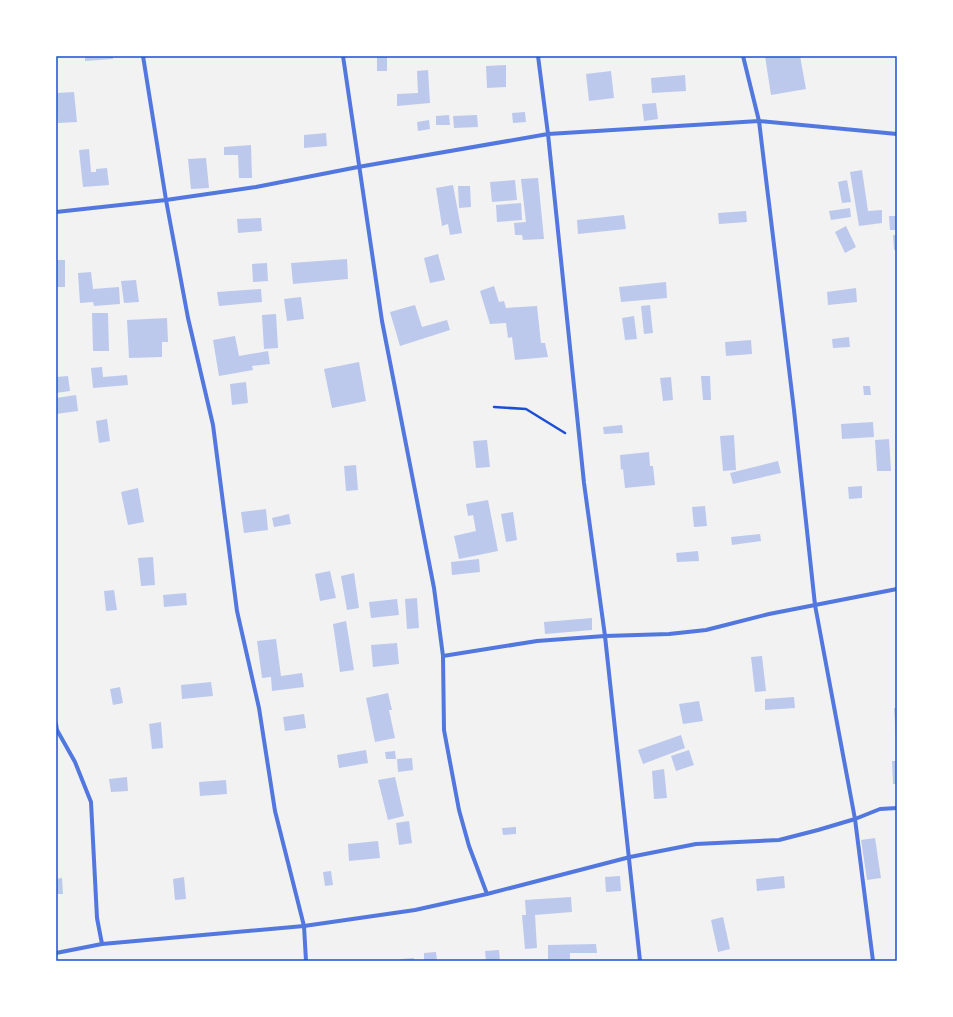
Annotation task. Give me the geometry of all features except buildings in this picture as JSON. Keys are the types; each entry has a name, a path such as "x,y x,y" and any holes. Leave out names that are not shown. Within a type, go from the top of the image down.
{"street":[{"path":"143,56 166,200 188,318 213,425 237,610 259,708 275,811 304,926 306,961"},
{"path":"343,56 358,167 382,321 434,588 443,656 444,730 459,810 469,846 487,894"},
{"path":"538,56 548,134 584,483 605,636 640,961"},
{"path":"743,56 759,121 794,410 815,605 855,820 873,961"},
{"path":"56,212 166,200 256,187 358,167 548,134 759,121 897,134"},
{"path":"443,656 537,641 605,636 669,634 706,630 769,614 897,589"},
{"path":"56,724 57,730 75,762 91,802 97,918 102,944"},
{"path":"56,953 102,944 304,926 415,910 487,894 630,857 696,844 779,840 855,820 880,810 897,808"}],"path":[{"path":"494,407 526,409 554,425 580,443"}]}
